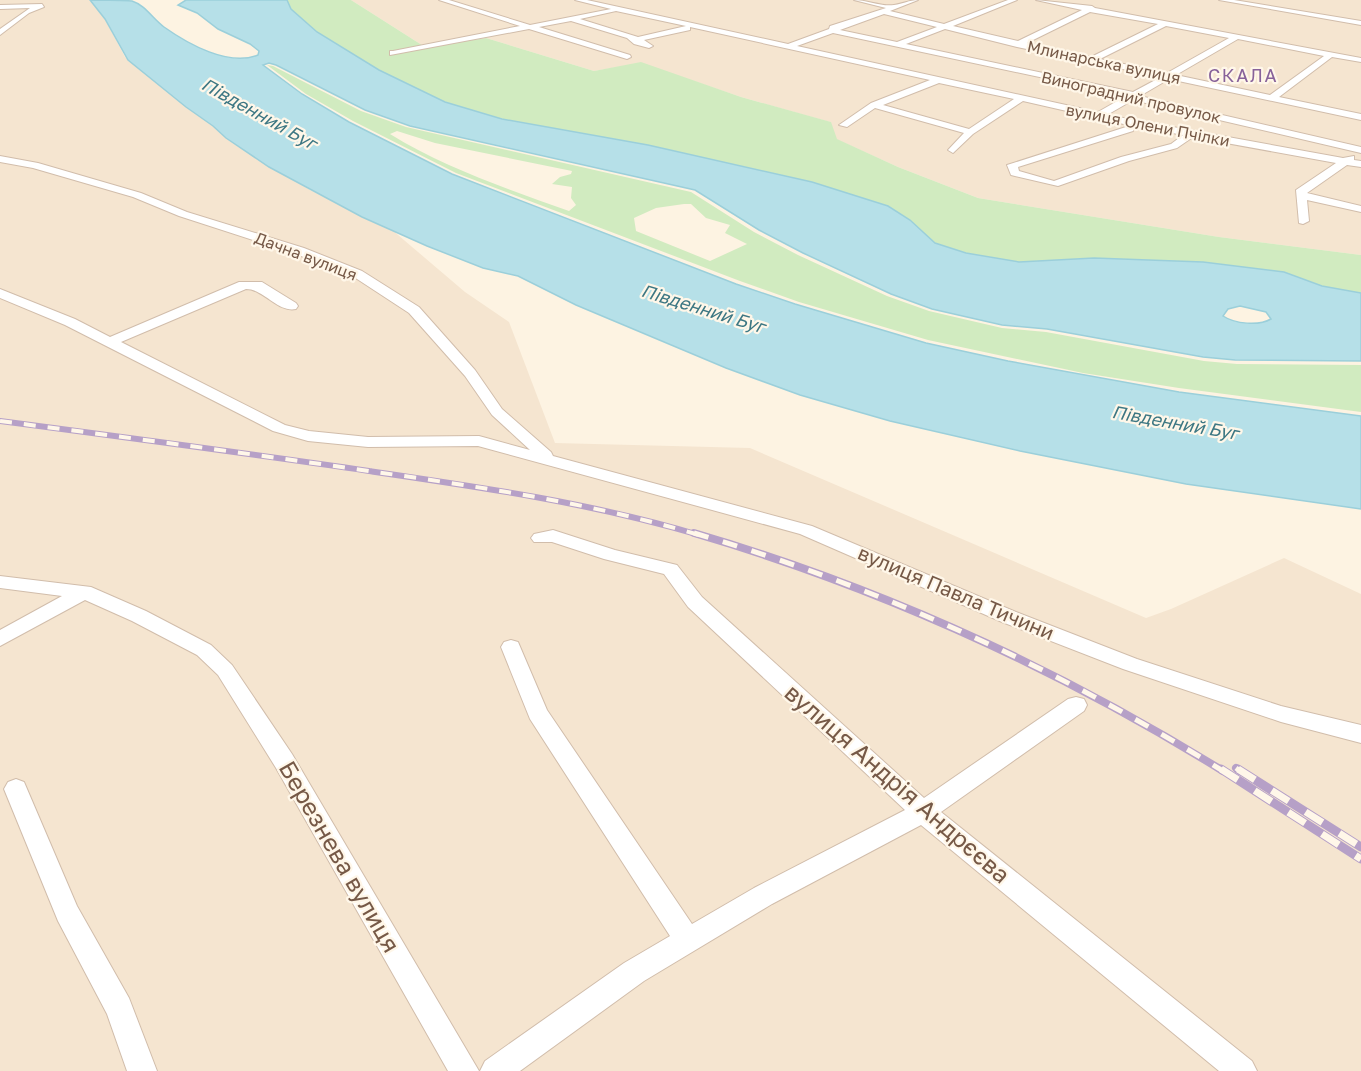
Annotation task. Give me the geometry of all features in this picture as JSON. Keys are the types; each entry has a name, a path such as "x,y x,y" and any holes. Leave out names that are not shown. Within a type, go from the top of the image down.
{"street":[{"path":"442,0 627,57"},
{"name":"вулиця Олени Пчілки","path":"578,0 1098,116 1361,164"},
{"path":"857,0 894,8"},
{"path":"787,47 915,0"},
{"path":"897,45 1014,0"},
{"path":"1039,0 1361,60"},
{"path":"1009,49 1089,10 1104,0"},
{"path":"1222,0 1361,23"},
{"path":"0,7 42,3"},
{"path":"0,33 42,3"},
{"path":"393,53 619,10"},
{"name":"Млинарська вулиця","path":"884,12 1091,60 1361,117"},
{"path":"538,17 555,23"},
{"path":"572,20 630,36 637,42 649,46"},
{"path":"1091,60 1164,24"},
{"path":"637,42 642,38 694,27"},
{"name":"Виноградний провулок","path":"833,29 897,45 1127,93 1139,99 1361,150"},
{"path":"1098,116 1236,37"},
{"path":"970,68 1000,54"},
{"path":"1272,98 1330,55"},
{"path":"1316,65 1328,67"},
{"path":"844,125 874,105 960,72"},
{"path":"952,150 970,132 1021,99"},
{"path":"874,105 970,132"},
{"path":"1133,123 1130,129 1115,134 1028,158 1012,165 1015,173 1054,184 1136,156 1174,146 1190,134"},
{"path":"1303,221 1301,190 1361,150"},
{"name":"Дачна вулиця","path":"0,159 34,165 137,195 183,214 300,251 357,274 414,310 457,356 497,412 549,458"},
{"path":"1301,195 1361,209"},
{"path":"109,342 244,285 257,285 291,306"},
{"name":"вулиця Павла Тичини","path":"0,293 70,322 279,428 308,436 368,442 479,441 549,458 806,530 1009,617 1130,664 1281,714 1361,734"},
{"name":"вулиця Андрія Андрєєва","path":"540,538 554,536 611,555 670,569 695,602 923,812 1242,1071"},
{"name":"Березнева вулиця","path":"0,582 84,592 139,616 204,650 225,670 284,761 464,1071"},
{"path":"0,639 84,592"},
{"path":"511,647 538,713 687,939"},
{"path":"495,1071 634,972 763,896 923,812 1076,705"},
{"path":"16,789 67,912 118,1008 142,1071"}],"shaded area":[{"path":"0,0 90,0 105,19 125,57 226,138 310,190 391,229 465,292 509,322 555,443 750,448 1146,618 1284,558 1361,594 1361,1071 0,1071"},
{"path":"351,0 1361,0 1361,255 1219,237 978,198 898,167 836,139 830,122 741,97 641,63 594,71 486,38 425,47"}],"green space":[{"path":"287,0 351,0 425,47 486,38 594,71 641,62 741,97 831,122 837,139 898,167 978,198 1219,237 1361,255 1361,293 1322,286 1268,270 1203,262 1094,258 1019,262 966,253 935,243 910,220 888,206 812,182 648,145 502,119 445,102 379,70 317,32 291,9"},
{"path":"267,65 361,111 406,127 691,192 754,232 798,255 887,296 929,311 1002,328 1046,332 1204,361 1237,364 1361,365 1361,412 1083,373 928,340 799,302 456,173 353,121 306,94","holes":["397,131 435,143 572,171 571,174 560,177 552,184 572,187 571,198 576,205 569,211 477,177 390,134","691,204 706,218 730,225 725,233 747,244 710,261 636,231 634,218 656,208"]}],"water":[{"name":"Південний Буг","path":"90,0 132,1 145,9 164,27 209,52 234,58 247,58 258,55 259,51 250,44 218,29 197,13 178,5 186,0 287,0 291,9 317,32 379,70 445,102 502,119 648,145 812,182 888,206 910,220 935,243 966,253 1019,262 1094,258 1203,262 1284,272 1322,286 1361,293 1361,361 1235,360 1203,357 1047,329 1002,325 932,309 891,294 759,230 695,190 410,126 365,110 276,65 269,63 263,65 302,94 349,122 452,174 736,284 795,304 926,343 1008,361 1179,392 1361,416 1361,509 1186,484 1020,451 890,421 800,395 726,368 576,305 518,276 483,268 427,246 362,217 269,167 226,138 128,60 105,19","holes":["1240,306 1266,312 1271,319 1254,323 1234,321 1223,316 1228,309"]}],"railway":[{"path":"0,421 494,490 577,505 699,535"},
{"path":"694,533 833,579 967,634 1097,698 1223,771"},
{"path":"1236,768 1240,771"},
{"path":"1221,769 1361,859"},
{"path":"1238,769 1361,847"}],"district":[{"name":"СКАЛА","path":"1243,76"}]}
